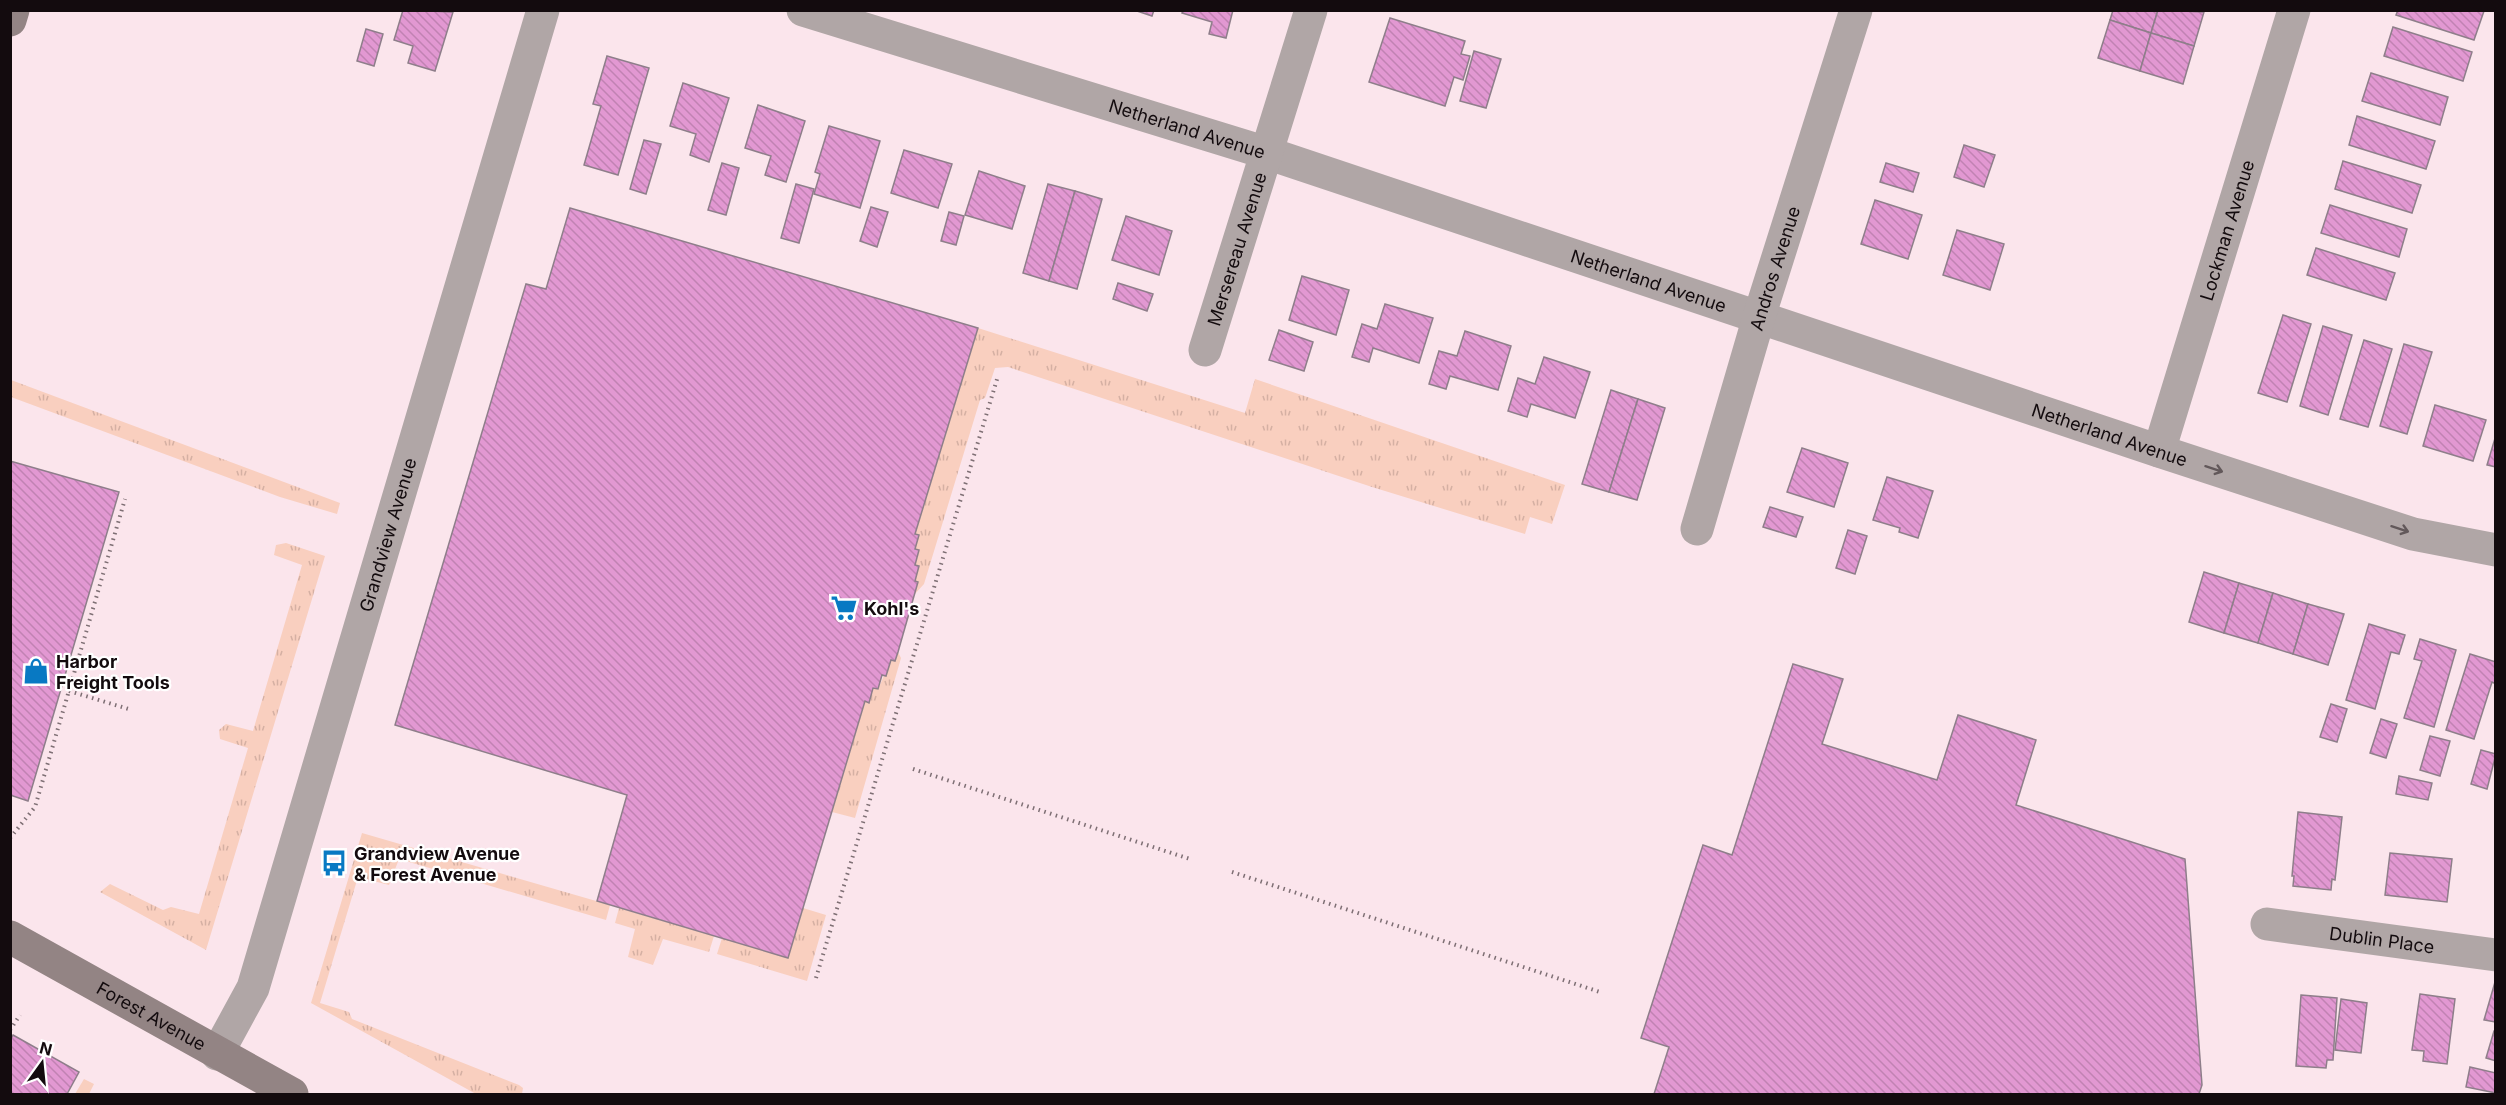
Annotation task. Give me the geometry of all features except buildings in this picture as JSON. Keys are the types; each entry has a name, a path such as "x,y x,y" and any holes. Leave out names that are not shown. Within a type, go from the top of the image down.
{"main road":[{"path":"10,20 13,10"},
{"name":"Forest Avenue","path":"10,937 292,1095"}],"street":[{"name":"Grandview Avenue","path":"217,1054 253,988 543,10"},
{"name":"Netherland Avenue","path":"803,10 1267,153 2413,534 2496,550"},
{"name":"Mersereau Avenue","path":"1205,350 1311,10"},
{"name":"Andros Avenue","path":"1697,529 1759,317 1856,10"},
{"name":"Lockman Avenue","path":"2159,451 2294,10"},
{"name":"Dublin Place","path":"2267,924 2496,955"}],"path":[{"path":"816,978 998,376"},
{"path":"10,838 35,807 124,499"},
{"path":"69,691 132,710"},
{"path":"913,769 1190,859"},
{"path":"1232,872 1600,992"},
{"path":"10,1030 20,1015"}],"green space":[{"path":"978,328 1245,413 1255,379 1565,485 1552,524 1530,517 1525,534 1372,487 1008,367 995,368 985,398 980,400 924,584 914,595 918,582 915,581 915,565 919,551 915,549 919,535 915,534"},
{"path":"11,380 340,503 337,514 280,497 11,397"},
{"path":"286,543 325,556 206,950 100,892 110,884 163,910 171,907 199,914 248,748 220,739 219,730 226,724 253,731 302,565 274,555 276,545"},
{"path":"898,652 901,658 855,818 832,812 865,701 869,702 873,688 878,689 891,660 895,661"},
{"path":"362,833 610,905 606,920 399,859 389,885 358,877 320,1003 349,1012 352,1019 519,1085 523,1088 522,1094 476,1094 311,1003"},
{"path":"619,908 714,936 709,952 663,939 653,965 628,957 635,929 615,923"},
{"path":"803,908 826,915 807,981 717,954 722,938 788,958"},
{"path":"84,1079 94,1084 89,1094 75,1094"}],"place":[{"name":"Kohl's","path":"844,608"},
{"name":"Harbor Freight Tools","path":"36,671"},
{"name":"Grandview Avenue & Forest Avenue","path":"334,863"}]}
